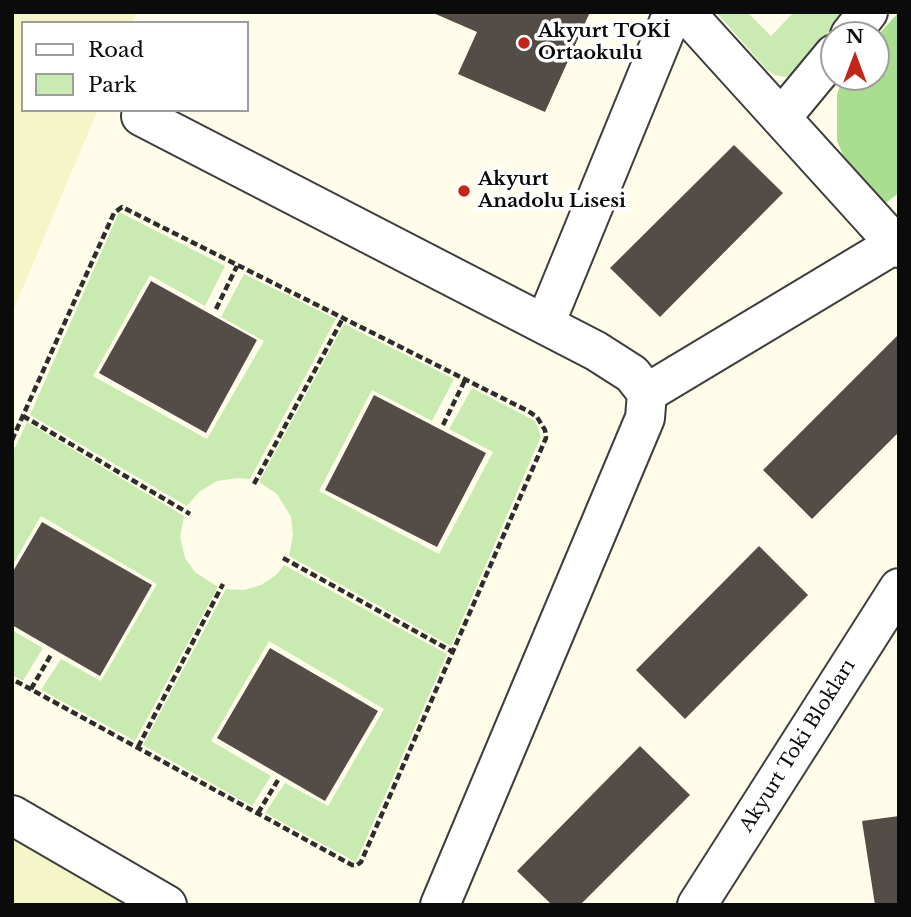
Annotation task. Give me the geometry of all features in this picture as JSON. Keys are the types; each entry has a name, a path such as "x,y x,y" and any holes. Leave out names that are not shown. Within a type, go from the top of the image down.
{"street":[{"path":"545,324 673,12"},
{"path":"647,393 897,246 685,12"},
{"path":"781,118 820,71"},
{"path":"141,116 596,351 632,374 647,393 645,418 440,905"},
{"name":"Akyurt Toki Blokları","path":"697,905 899,588"},
{"path":"12,815 167,905"}],"path":[{"path":"12,440 118,208 122,207 537,417 545,430 545,438 361,862 352,865 12,679"},
{"path":"215,309 237,265"},
{"path":"254,484 343,318"},
{"path":"443,425 465,380"},
{"path":"23,416 190,514"},
{"path":"283,558 453,652"},
{"path":"138,747 223,584"},
{"path":"31,689 52,653"},
{"path":"258,813 278,780"}],"green space":[{"path":"12,12 137,12 134,21 21,21 21,112 97,112 12,313"},
{"path":"716,12 747,12 771,36 794,12 845,12 838,21 820,21 820,43 794,76 775,75 767,70"},
{"path":"899,12 899,193 883,205 843,155 837,141 837,95 838,91 890,91 890,22"},
{"path":"119,212 225,266 205,306 150,275 93,376 207,439 264,341 221,317 244,274 336,319 250,479 217,481 199,492 187,506 30,415"},
{"path":"344,324 454,379 432,421 372,390 319,491 439,554 493,452 449,429 472,388 535,421 541,436 451,646 289,556 293,535 291,517 277,494 259,482"},
{"path":"27,422 184,516 180,537 185,558 195,572 218,587 135,741 41,690 61,659 101,681 157,584 41,516 12,566 12,454"},
{"path":"284,565 447,654 356,862 265,813 285,783 328,806 384,709 269,641 211,741 271,776 252,806 143,745 226,589 244,590 261,585 276,575"},
{"path":"12,630 43,648 23,681 12,675"},
{"path":"12,838 136,905 12,905"}],"building":[{"name":"Akyurt TOKİ Ortaokulu","path":"431,12 590,12 545,112 458,74 477,32"},
{"path":"734,145 783,193 660,317 610,268"},
{"path":"151,281 257,340 206,433 99,373"},
{"path":"899,334 899,432 812,519 763,470"},
{"path":"374,395 486,453 437,547 325,490"},
{"path":"42,522 152,585 100,676 12,625 12,573"},
{"path":"759,546 808,595 685,719 636,670"},
{"path":"270,648 378,711 325,801 217,738"},
{"path":"640,746 690,795 580,905 552,905 517,871"},
{"path":"899,816 899,905 875,905 862,821"}],"place":[{"name":"Akyurt TOKİ Ortaokulu","path":"524,43"},
{"name":"Akyurt Anadolu Lisesi","path":"464,191"}]}
